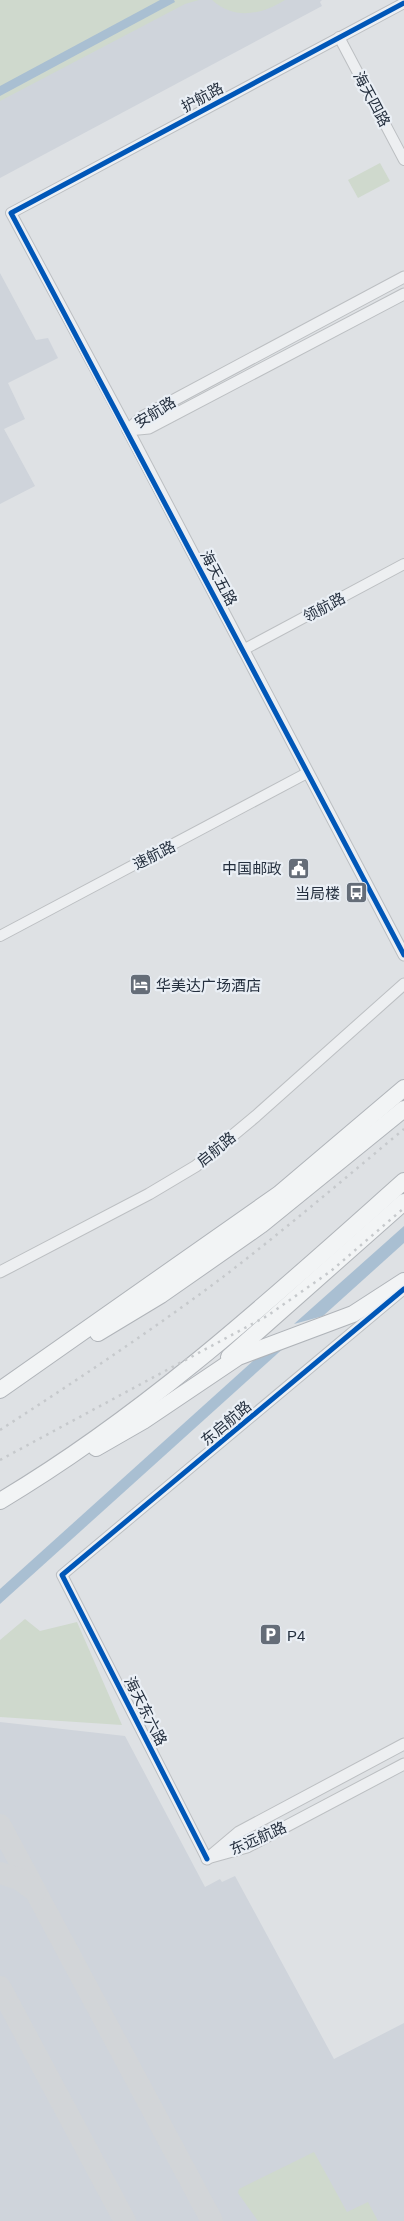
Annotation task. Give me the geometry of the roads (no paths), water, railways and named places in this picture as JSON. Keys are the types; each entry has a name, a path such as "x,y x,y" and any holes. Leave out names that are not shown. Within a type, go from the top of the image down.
{"highway":[{"path":"0,1391 279,1194 404,1088"},
{"path":"0,1391 161,1295 261,1225 404,1109"},
{"path":"0,1501 49,1470 140,1405 247,1320 404,1181"},
{"path":"211,1374 404,1202"},
{"path":"49,1470 99,1446 143,1421 238,1357 353,1314 404,1282"}],"street":[{"name":"护航路","path":"11,213 404,3"},
{"name":"海天四路","path":"339,37 404,160"},
{"name":"海天五路","path":"11,213 128,430 404,955"},
{"name":"安航路","path":"128,430 142,416 404,277"},
{"name":"安航路","path":"128,430 149,428 404,294"},
{"name":"领航路","path":"244,650 404,564"},
{"name":"速航路","path":"0,936 308,773"},
{"name":"启航路","path":"0,1272 149,1194 196,1166 256,1116 404,984"},
{"name":"东启航路","path":"62,1575 404,1289"},
{"name":"海天东六路","path":"62,1575 207,1859"},
{"name":"东远航路","path":"207,1859 238,1832 404,1744"},
{"name":"东远航路","path":"207,1859 247,1847 404,1764"}],"water":[{"path":"160,0 174,0 175,2 0,96 0,86"},
{"path":"404,1226 404,1243 323,1316 294,1324"},
{"path":"287,1345 0,1604 0,1589 264,1351"}],"railway":[{"path":"0,1430 111,1357 219,1280 289,1225 404,1129"},
{"path":"0,1460 267,1316 331,1271 404,1208"}],"place":[{"name":"中国邮政","path":"298,868"},
{"name":"当局楼","path":"356,893"},
{"name":"华美达广场酒店","path":"140,985"},
{"name":"P4","path":"271,1635"}]}
